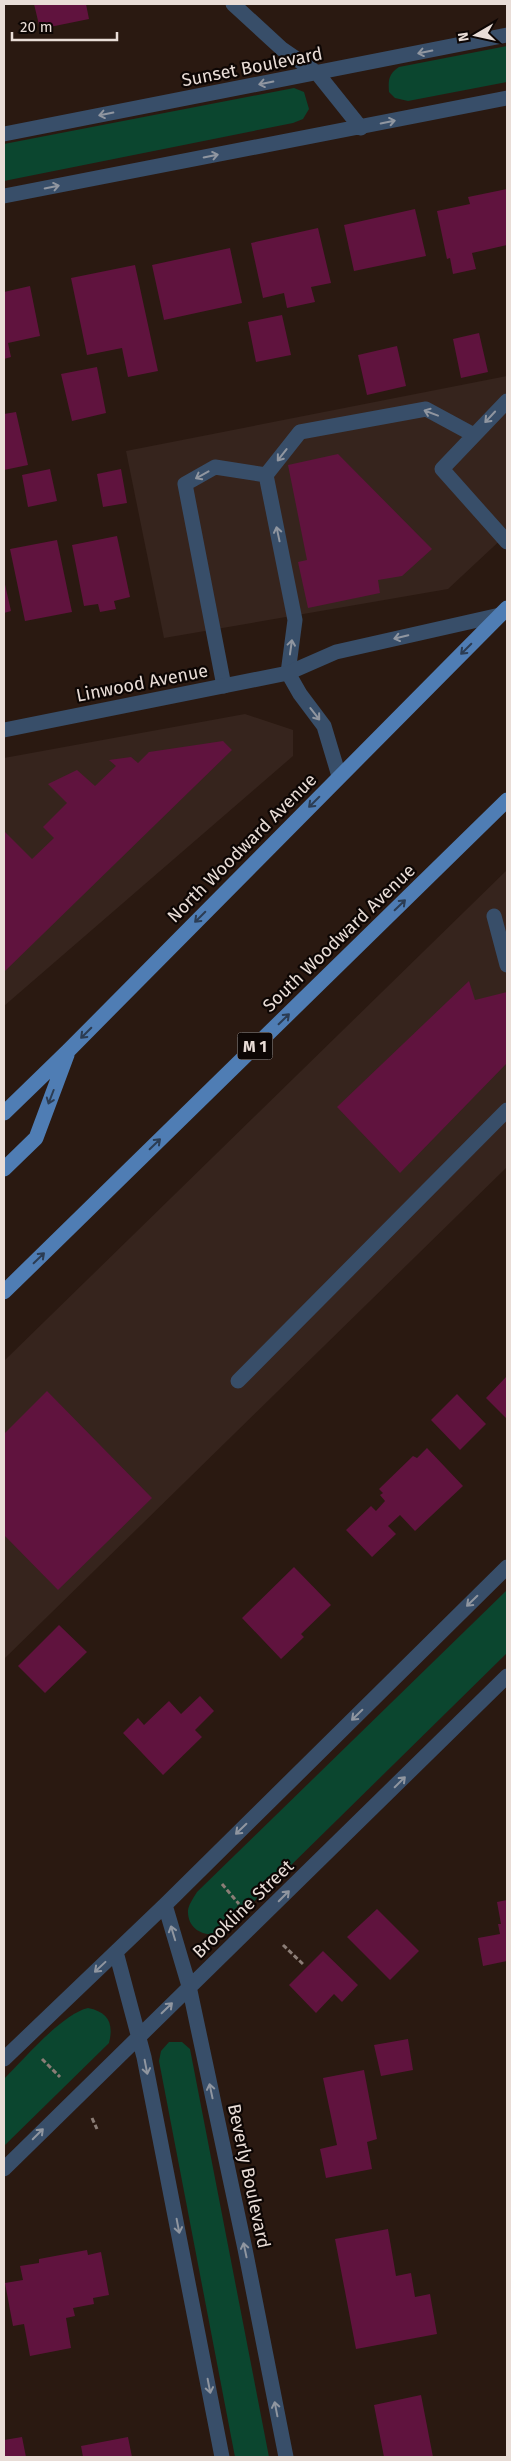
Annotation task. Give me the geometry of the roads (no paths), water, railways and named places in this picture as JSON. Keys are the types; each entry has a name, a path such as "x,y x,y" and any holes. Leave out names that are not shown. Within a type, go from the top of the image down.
{"main road":[{"name":"North Woodward Avenue","path":"4,1113 68,1051 504,611"},
{"name":"South Woodward Avenue","path":"4,1292 507,800"},
{"path":"4,1169 36,1138 68,1051"}],"street":[{"path":"233,4 282,49 318,73 361,128"},
{"name":"Sunset Boulevard","path":"4,134 507,35"},
{"path":"4,196 361,128 507,98"},
{"path":"507,401 442,470 507,542"},
{"path":"340,776 324,726 300,694 288,673 295,620 266,475 300,432 426,410 474,435"},
{"path":"224,686 185,484 215,467 266,475"},
{"name":"Linwood Avenue","path":"4,730 288,673 336,652 504,611"},
{"path":"494,916 507,965"},
{"path":"238,1381 507,1110"},
{"path":"4,2059 165,1905 507,1567"},
{"name":"Brookline Street","path":"4,2169 507,1676"},
{"name":"Beverly Boulevard","path":"165,1905 189,1986 245,2249 286,2457"},
{"path":"116,1952 140,2034 222,2457"}]}
